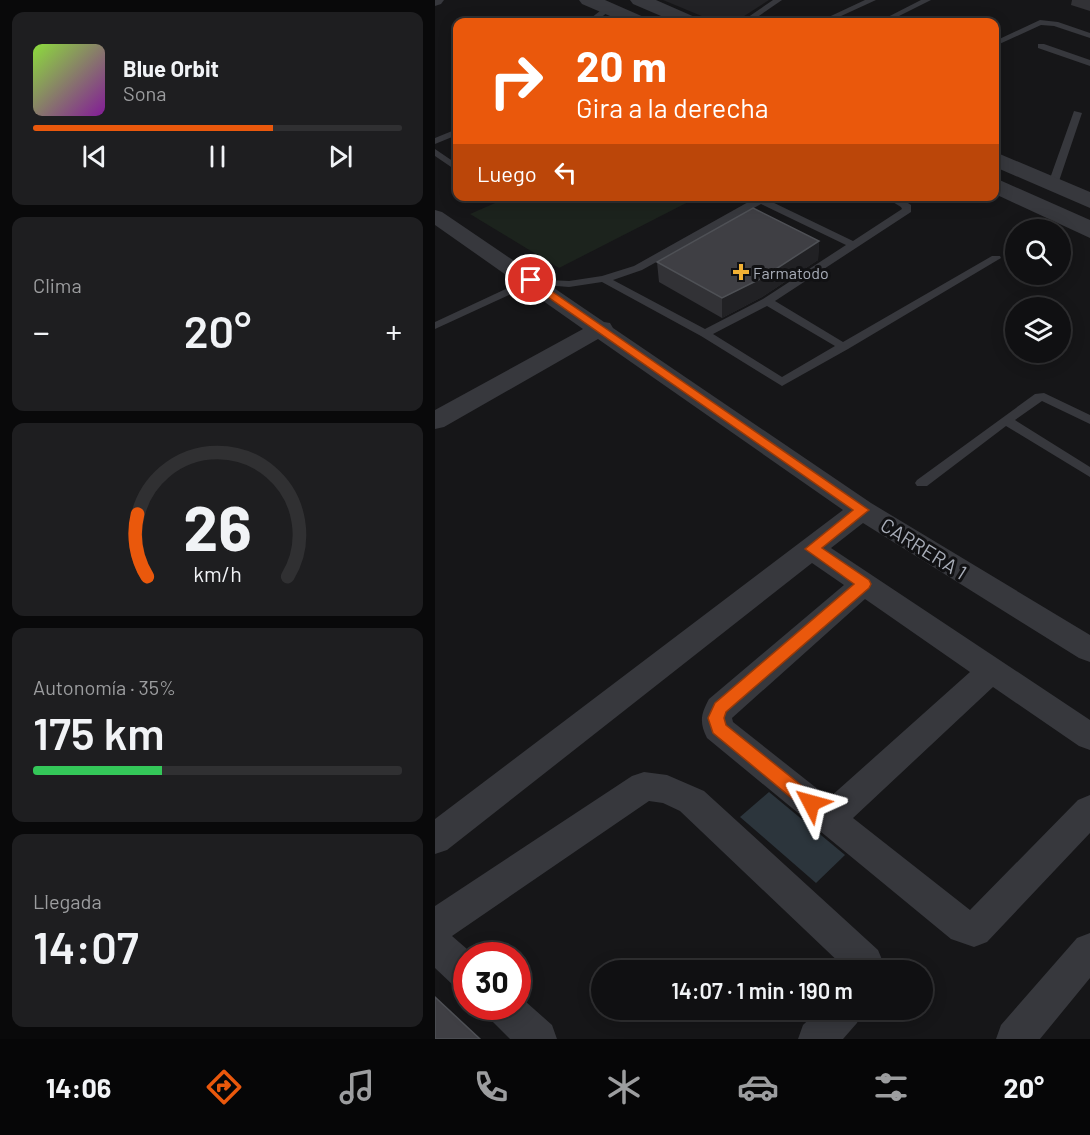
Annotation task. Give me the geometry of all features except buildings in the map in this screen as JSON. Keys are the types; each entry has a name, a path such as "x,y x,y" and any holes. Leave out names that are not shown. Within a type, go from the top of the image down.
{"street":[{"path":"589,0 629,18"},
{"path":"647,1 682,18"},
{"path":"999,161 1090,201"},
{"path":"999,187 1090,230"},
{"name":"CARRERA 1","path":"435,216 602,328 862,510 1090,650"},
{"path":"435,421 602,328"},
{"path":"435,839 862,510"},
{"path":"812,549 1090,737"},
{"path":"864,584 720,708 716,718 718,729 964,927 974,930 1090,810"},
{"path":"830,818 992,670"},
{"path":"435,927 482,892 644,786 667,789 692,801 863,960"},
{"path":"435,944 453,960"},
{"path":"1015,1039 1090,950"},
{"path":"518,1020 538,1039"},
{"path":"817,1039 835,1020"}],"lane":[{"path":"751,18 778,0"},
{"path":"831,18 871,0"},
{"path":"890,18 927,0"},
{"path":"596,18 608,9"},
{"path":"999,42 1040,22 1055,24 1090,36"},
{"path":"1041,46 1090,63"},
{"path":"1053,184 1077,113"},
{"path":"435,141 453,134"},
{"path":"435,152 453,165"},
{"path":"435,326 531,280 569,284 604,279 638,268 759,201"},
{"path":"770,201 854,245"},
{"path":"705,334 767,301 901,216 907,210 906,205 898,201"},
{"path":"604,279 705,334 782,382 996,258"},
{"path":"767,301 844,347"},
{"path":"923,483 1039,397 1051,400 1090,420"},
{"path":"1006,420 1090,473"}],"shaded area":[{"path":"663,0 769,0 741,18 706,18"},
{"path":"500,201 690,201 559,268 470,214"},
{"path":"769,792 845,855 816,883 740,817"}],"place":[{"name":"Farmatodo","path":"741,272"}],"route":[{"path":"531,280 862,510 812,549 864,584 720,708 716,718 718,729 811,803"}]}
